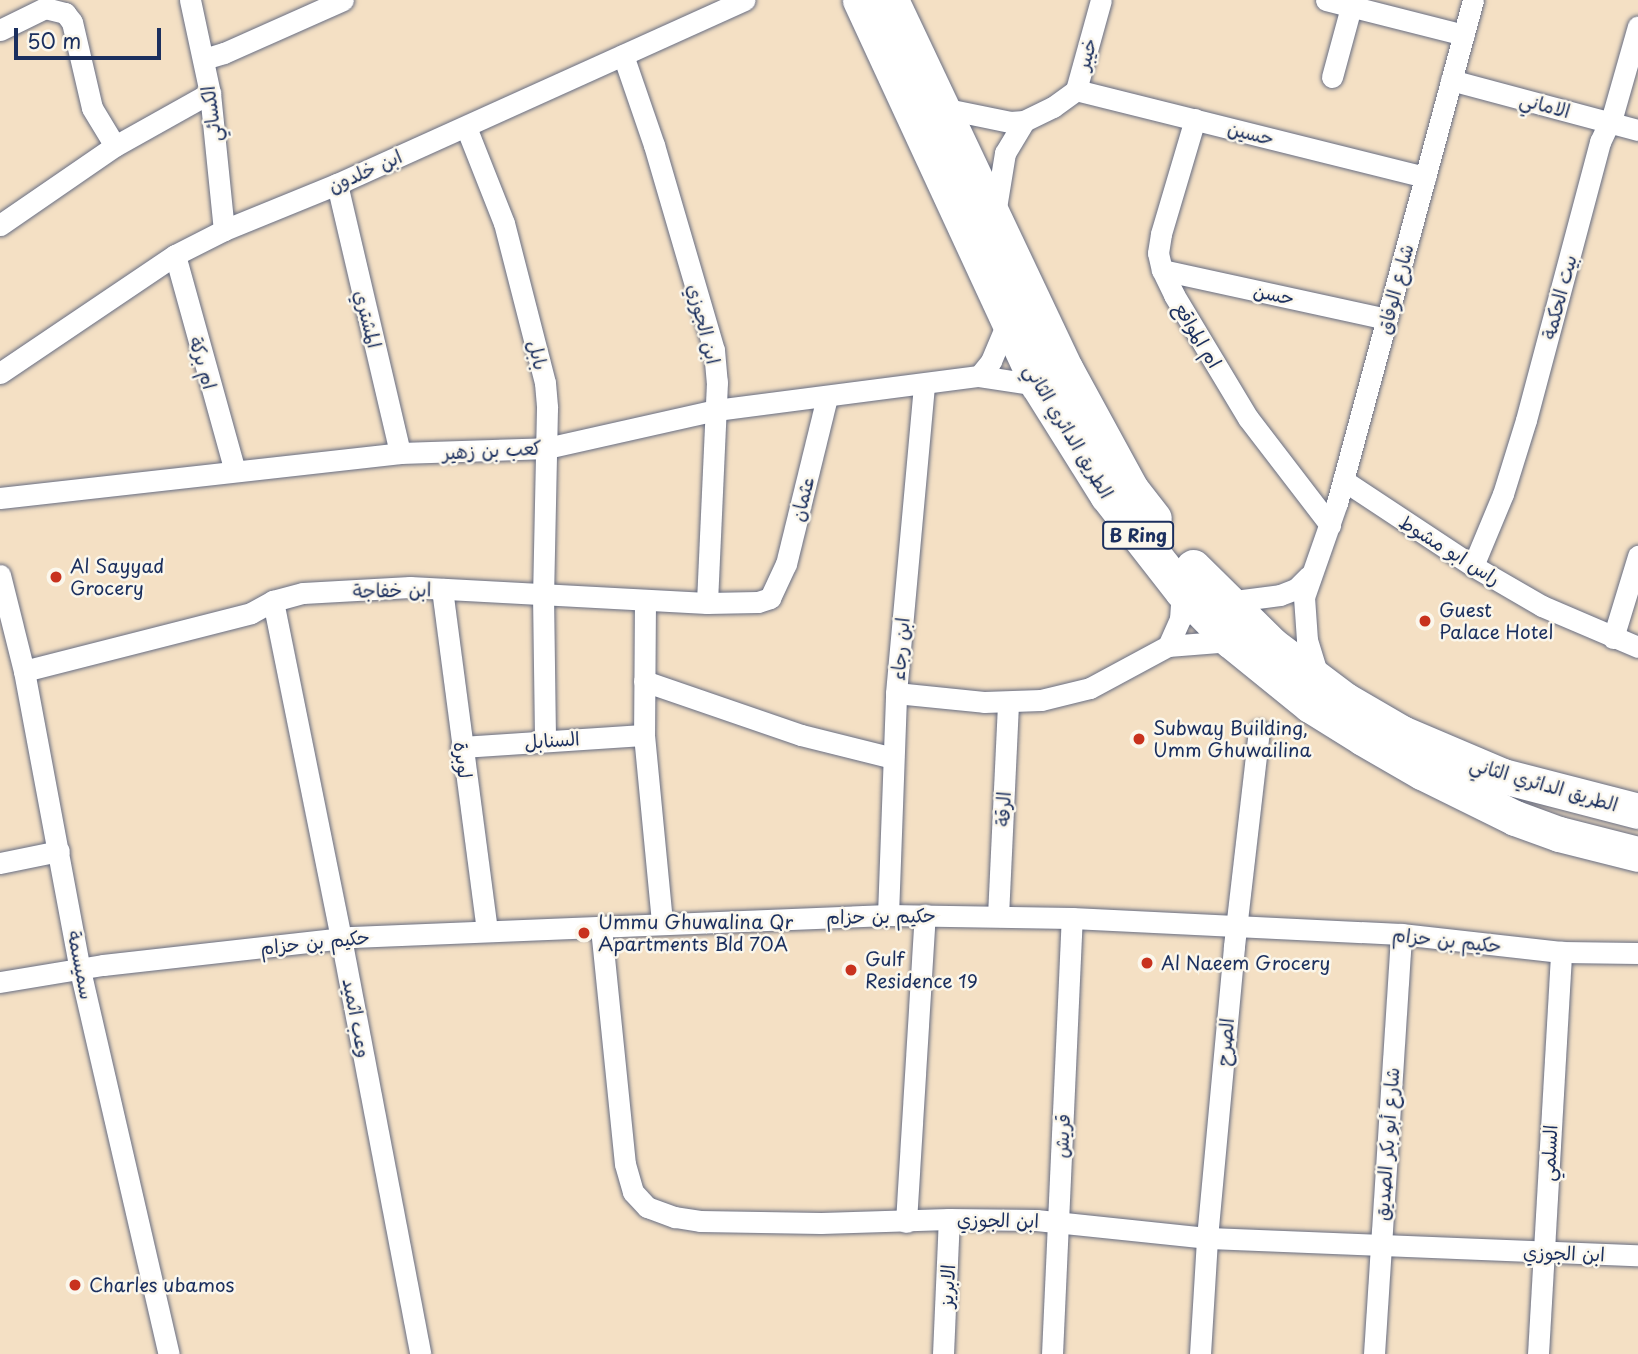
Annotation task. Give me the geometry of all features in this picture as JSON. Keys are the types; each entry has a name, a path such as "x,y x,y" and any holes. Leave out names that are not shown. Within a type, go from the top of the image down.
{"main road":[{"name":"الطريق الدائري الثاني","path":"860,0 1038,386 1107,495 1182,591 1231,641 1310,705 1422,772 1515,818 1559,834 1638,855"},
{"name":"الطريق الدائري الثاني","path":"891,0 1065,368 1131,489 1201,578 1272,645 1356,707 1451,757 1503,776 1638,811"}],"street":[{"name":"الكسائي","path":"190,0 204,59 224,230"},
{"path":"204,59 224,53 343,0"},
{"name":"ابن خلدون","path":"1,371 175,255 224,230 466,127 744,0"},
{"name":"خيبر","path":"1024,121 1054,107 1076,90 1101,0"},
{"path":"1326,0 1464,35"},
{"name":"شارع الوفاق","path":"1320,681 1307,640 1304,597 1343,480 1474,0"},
{"path":"1332,77 1351,7"},
{"path":"0,30 45,8 65,13 72,22 92,108 115,146"},
{"name":"بيت الحكمة","path":"1473,566 1503,494 1526,420 1600,142 1609,122 1638,26"},
{"name":"ابن الجوزي","path":"623,55 654,145 714,350 718,382 707,603"},
{"name":"الاماني","path":"1451,80 1638,130"},
{"name":"حسين","path":"1076,90 1425,177"},
{"path":"0,225 147,127 210,101"},
{"path":"942,108 1010,121 1024,121"},
{"name":"ام المواقع","path":"1195,119 1161,234 1158,253 1162,270 1174,295 1248,418 1330,525"},
{"path":"994,220 1005,153 1024,121"},
{"name":"بابل","path":"466,127 497,201 541,363 547,408 543,594 545,740"},
{"name":"المشتري","path":"337,184 400,453"},
{"name":"ام بركة","path":"175,255 234,471"},
{"name":"حسن","path":"1162,270 1386,319"},
{"path":"979,376 991,361 1007,323"},
{"name":"كعب بن زهير","path":"0,498 400,453 547,448 716,410 979,376 1038,386"},
{"name":"ابن رجاء","path":"888,915 896,693 924,384"},
{"name":"عثمان","path":"770,598 786,565 827,397"},
{"name":"راس ابو مشوط","path":"1343,480 1473,566 1542,606 1638,647"},
{"path":"1613,638 1638,556"},
{"name":"سميسمة","path":"0,575 24,671 60,851 80,970 169,1354"},
{"path":"1227,602 1280,595 1296,589 1309,576"},
{"name":"ابن خفاجة","path":"24,671 251,613 273,601 303,593 389,588 707,603 758,602 770,598"},
{"name":"لوبرة","path":"442,589 487,930"},
{"path":"1168,646 1180,619 1182,591"},
{"path":"645,600 644,735 662,923"},
{"name":"وعب اثميد","path":"273,601 341,938 420,1354"},
{"path":"896,693 1008,702 1041,700 1090,688 1168,646 1231,641"},
{"path":"644,681 801,734 893,758"},
{"name":"الرقة","path":"998,916 1008,702"},
{"name":"الصرح","path":"1200,1354 1237,929 1259,730"},
{"name":"السنابل","path":"461,747 644,735"},
{"path":"0,863 60,851"},
{"name":"حكيم بن حزام","path":"0,982 341,938 888,915 1072,918 1237,929 1401,934 1561,952 1638,953"},
{"path":"906,1222 925,915"},
{"name":"قريش","path":"1052,1354 1072,918"},
{"name":"ابن الجوزي","path":"601,928 625,1164 633,1192 648,1207 700,1222 906,1222 949,1219 1058,1222 1208,1238 1381,1247 1638,1255"},
{"name":"شارع أبو بكر الصديق","path":"1374,1354 1401,934"},
{"name":"السلمي","path":"1538,1354 1561,952"},
{"name":"الابريز","path":"943,1354 949,1219"}],"place":[{"name":"Al Sayyad Grocery","path":"56,577"},
{"name":"Guest Palace Hotel","path":"1425,621"},
{"name":"Subway Building, Umm Ghuwailina","path":"1139,739"},
{"name":"Ummu Ghuwalina Qr Apartments Bld 70A","path":"584,933"},
{"name":"Al Naeem Grocery","path":"1147,963"},
{"name":"Gulf Residence 19","path":"851,970"},
{"name":"Charles ubamos","path":"75,1285"}]}
